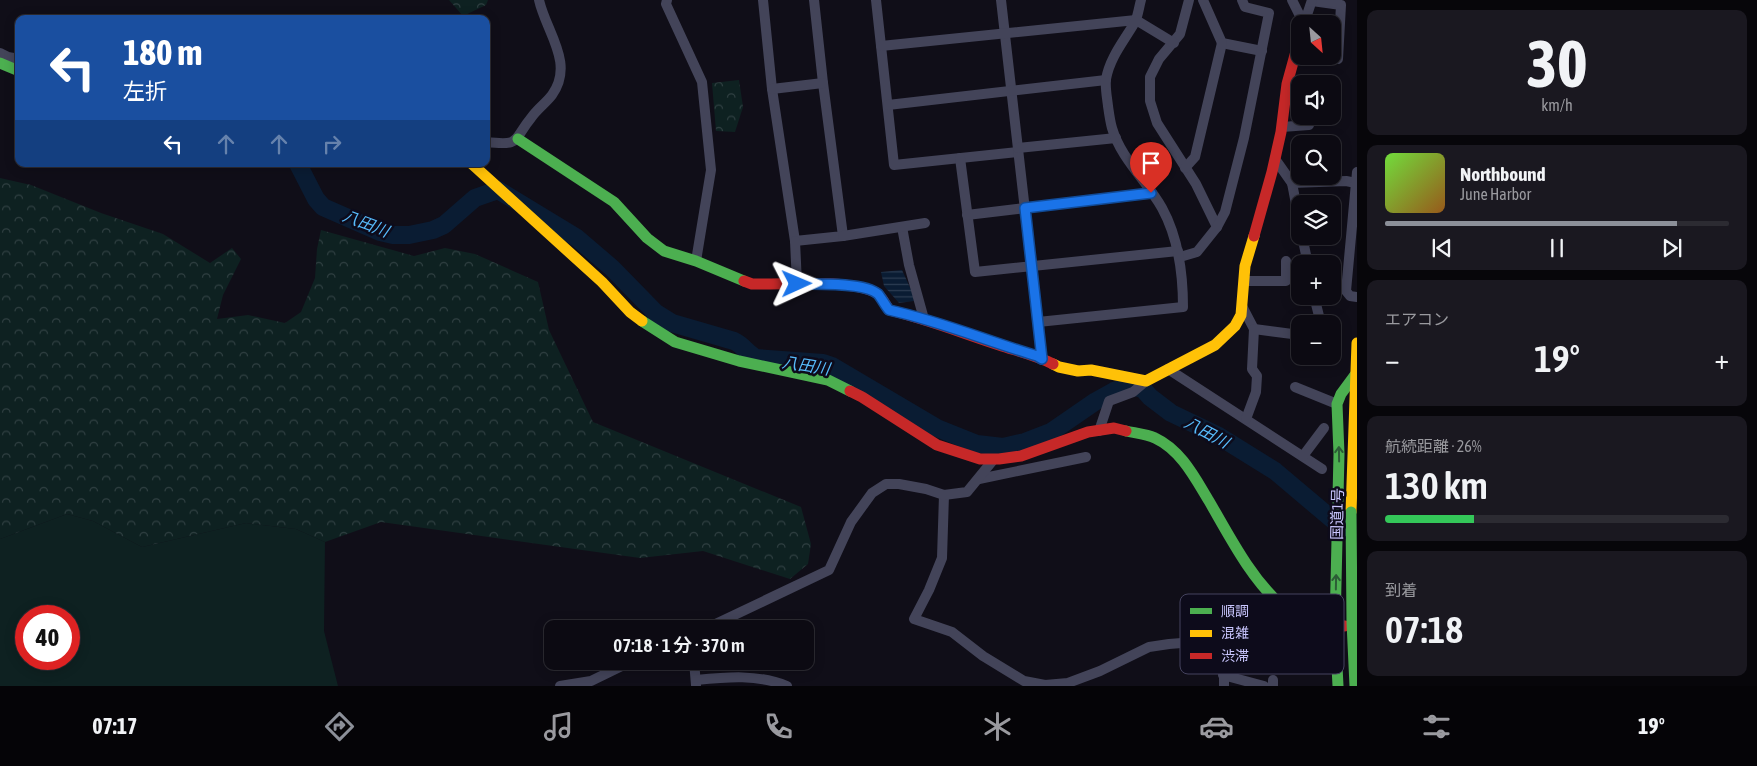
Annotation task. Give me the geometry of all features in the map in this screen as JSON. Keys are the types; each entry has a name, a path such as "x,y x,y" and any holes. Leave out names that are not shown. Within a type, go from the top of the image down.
{"main road":[{"path":"0,63 15,69"},
{"path":"518,139 614,202 647,238 664,251 696,261 752,284 818,284 860,287 877,293 889,310 924,319 1037,356 1059,366 1078,371 1091,370 1139,386 1168,368 1215,345 1235,326 1241,315 1245,266 1260,220 1275,159 1282,127 1287,84 1292,65"},
{"path":"475,167 602,282 630,312 675,342 739,361 828,380 862,396 937,445 980,458 994,459 1020,456 1088,432 1114,428 1155,438 1177,454 1195,478 1246,563 1271,594"},
{"name":"国道1号","path":"1354,686 1351,512 1357,343"},
{"path":"1336,594 1340,454 1337,404 1341,394 1355,375"},
{"path":"1344,626 1357,626"}],"street":[{"path":"490,143 506,145 518,139 530,118 553,94 562,75 556,43 539,0"},
{"path":"667,0 666,4 702,82 711,170 696,261"},
{"path":"763,0 772,89 795,241 797,284"},
{"path":"814,0 843,236"},
{"path":"876,0 894,165 1116,138"},
{"path":"1001,0 1042,359"},
{"path":"1038,322 1183,307 1183,279 1179,254 1162,208 1129,163 1111,128 1106,80 1116,50 1136,20 1141,0"},
{"path":"1189,0 1180,34 1159,59 1150,77 1150,101 1157,123 1196,184 1217,227"},
{"path":"1186,168 1195,157 1222,43 1203,0"},
{"path":"960,158 974,272 1197,252 1217,227 1224,212 1244,138 1269,13 1245,7 1242,0"},
{"path":"1292,0 1300,15"},
{"path":"1307,15 1312,0 1341,5 1340,15"},
{"path":"881,46 1136,20 1174,43"},
{"path":"1222,43 1262,51"},
{"path":"0,53 15,58"},
{"path":"888,105 1106,80"},
{"path":"772,89 823,84"},
{"path":"1282,127 1310,125"},
{"path":"1275,159 1291,182"},
{"path":"1341,181 1357,177 1346,291 1350,296 1357,297"},
{"path":"967,214 1151,193"},
{"path":"795,241 843,236 925,223"},
{"path":"902,226 909,265 924,319"},
{"path":"1244,281 1286,281 1286,261"},
{"path":"1242,306 1254,329 1252,369 1257,376 1256,392 1246,420"},
{"path":"1254,329 1291,333"},
{"path":"1168,368 1322,469"},
{"path":"1099,431 1109,401 1139,386"},
{"path":"1295,387 1337,404"},
{"path":"1303,456 1324,428"},
{"path":"979,479 1086,458"},
{"path":"723,620 828,570 851,522 872,493 886,484 926,489 944,495 967,492 994,459"},
{"path":"944,495 942,558 929,590 914,619 952,632 982,656 1024,681 1045,685 1068,683 1100,671 1149,647 1180,643"},
{"path":"560,686 591,681 614,670"},
{"path":"695,670 696,683 733,676 758,678 788,686"},
{"path":"1224,686 1224,675 1270,684"}],"green space":[{"path":"449,0 488,0 486,5 462,15"},
{"path":"739,80 743,107 735,132 716,131 712,83"},
{"path":"0,178 31,185 101,213 163,234 210,263 232,248 241,259 223,295 217,319 248,315 285,323 301,312 315,278 317,249 321,230 414,256 445,248 475,254 538,282 549,330 593,422 801,507 811,544 808,564 790,579 703,551 640,558 381,522 325,542 296,529 246,523 142,547 93,521 67,514 0,539"},
{"path":"67,514 93,521 142,547 246,523 296,529 325,542 324,631 338,686 0,686 0,539"}],"water":[{"path":"902,270 913,294 914,301 899,303 884,286 881,272"}],"waterway":[{"name":"八田川","path":"300,167 316,199 323,207 380,232 393,235 409,235 433,230 444,225 475,198 498,190 577,238 612,268 656,313 672,323 734,341 756,358 823,363 832,366 937,428 977,444 1003,447 1025,442 1051,432 1114,391 1131,386 1143,389 1150,397 1171,413 1217,435 1275,471 1346,531"}],"traffic: fast":[{"path":"0,63 15,69"},
{"path":"518,139 614,202 647,238 664,251 696,261 744,281"},
{"path":"642,321 675,342 739,361 828,380 850,391"},
{"path":"1336,594 1339,454 1337,404 1341,394 1355,375"},
{"path":"1126,431 1155,438 1180,457 1250,569 1270,594"},
{"path":"1351,512 1352,622 1355,686"},
{"path":"1337,674 1338,686"}],"traffic: slow":[{"path":"475,167 602,282 630,312 642,321"},
{"path":"1053,364 1078,371 1091,370 1146,381 1215,345 1235,326 1241,315 1245,266 1254,236"},
{"path":"1351,512 1357,343"}],"traffic: jam":[{"path":"1254,236 1281,132 1287,84 1292,65"},
{"path":"744,281 752,284 832,284 863,288 877,293 889,310 931,322 1053,364"},
{"path":"850,391 937,445 980,459 1021,456 1088,432 1114,428 1126,431"}],"route":[{"path":"797,284 860,287 877,293 889,310 918,317 1042,359 1025,208 1151,193"}]}
